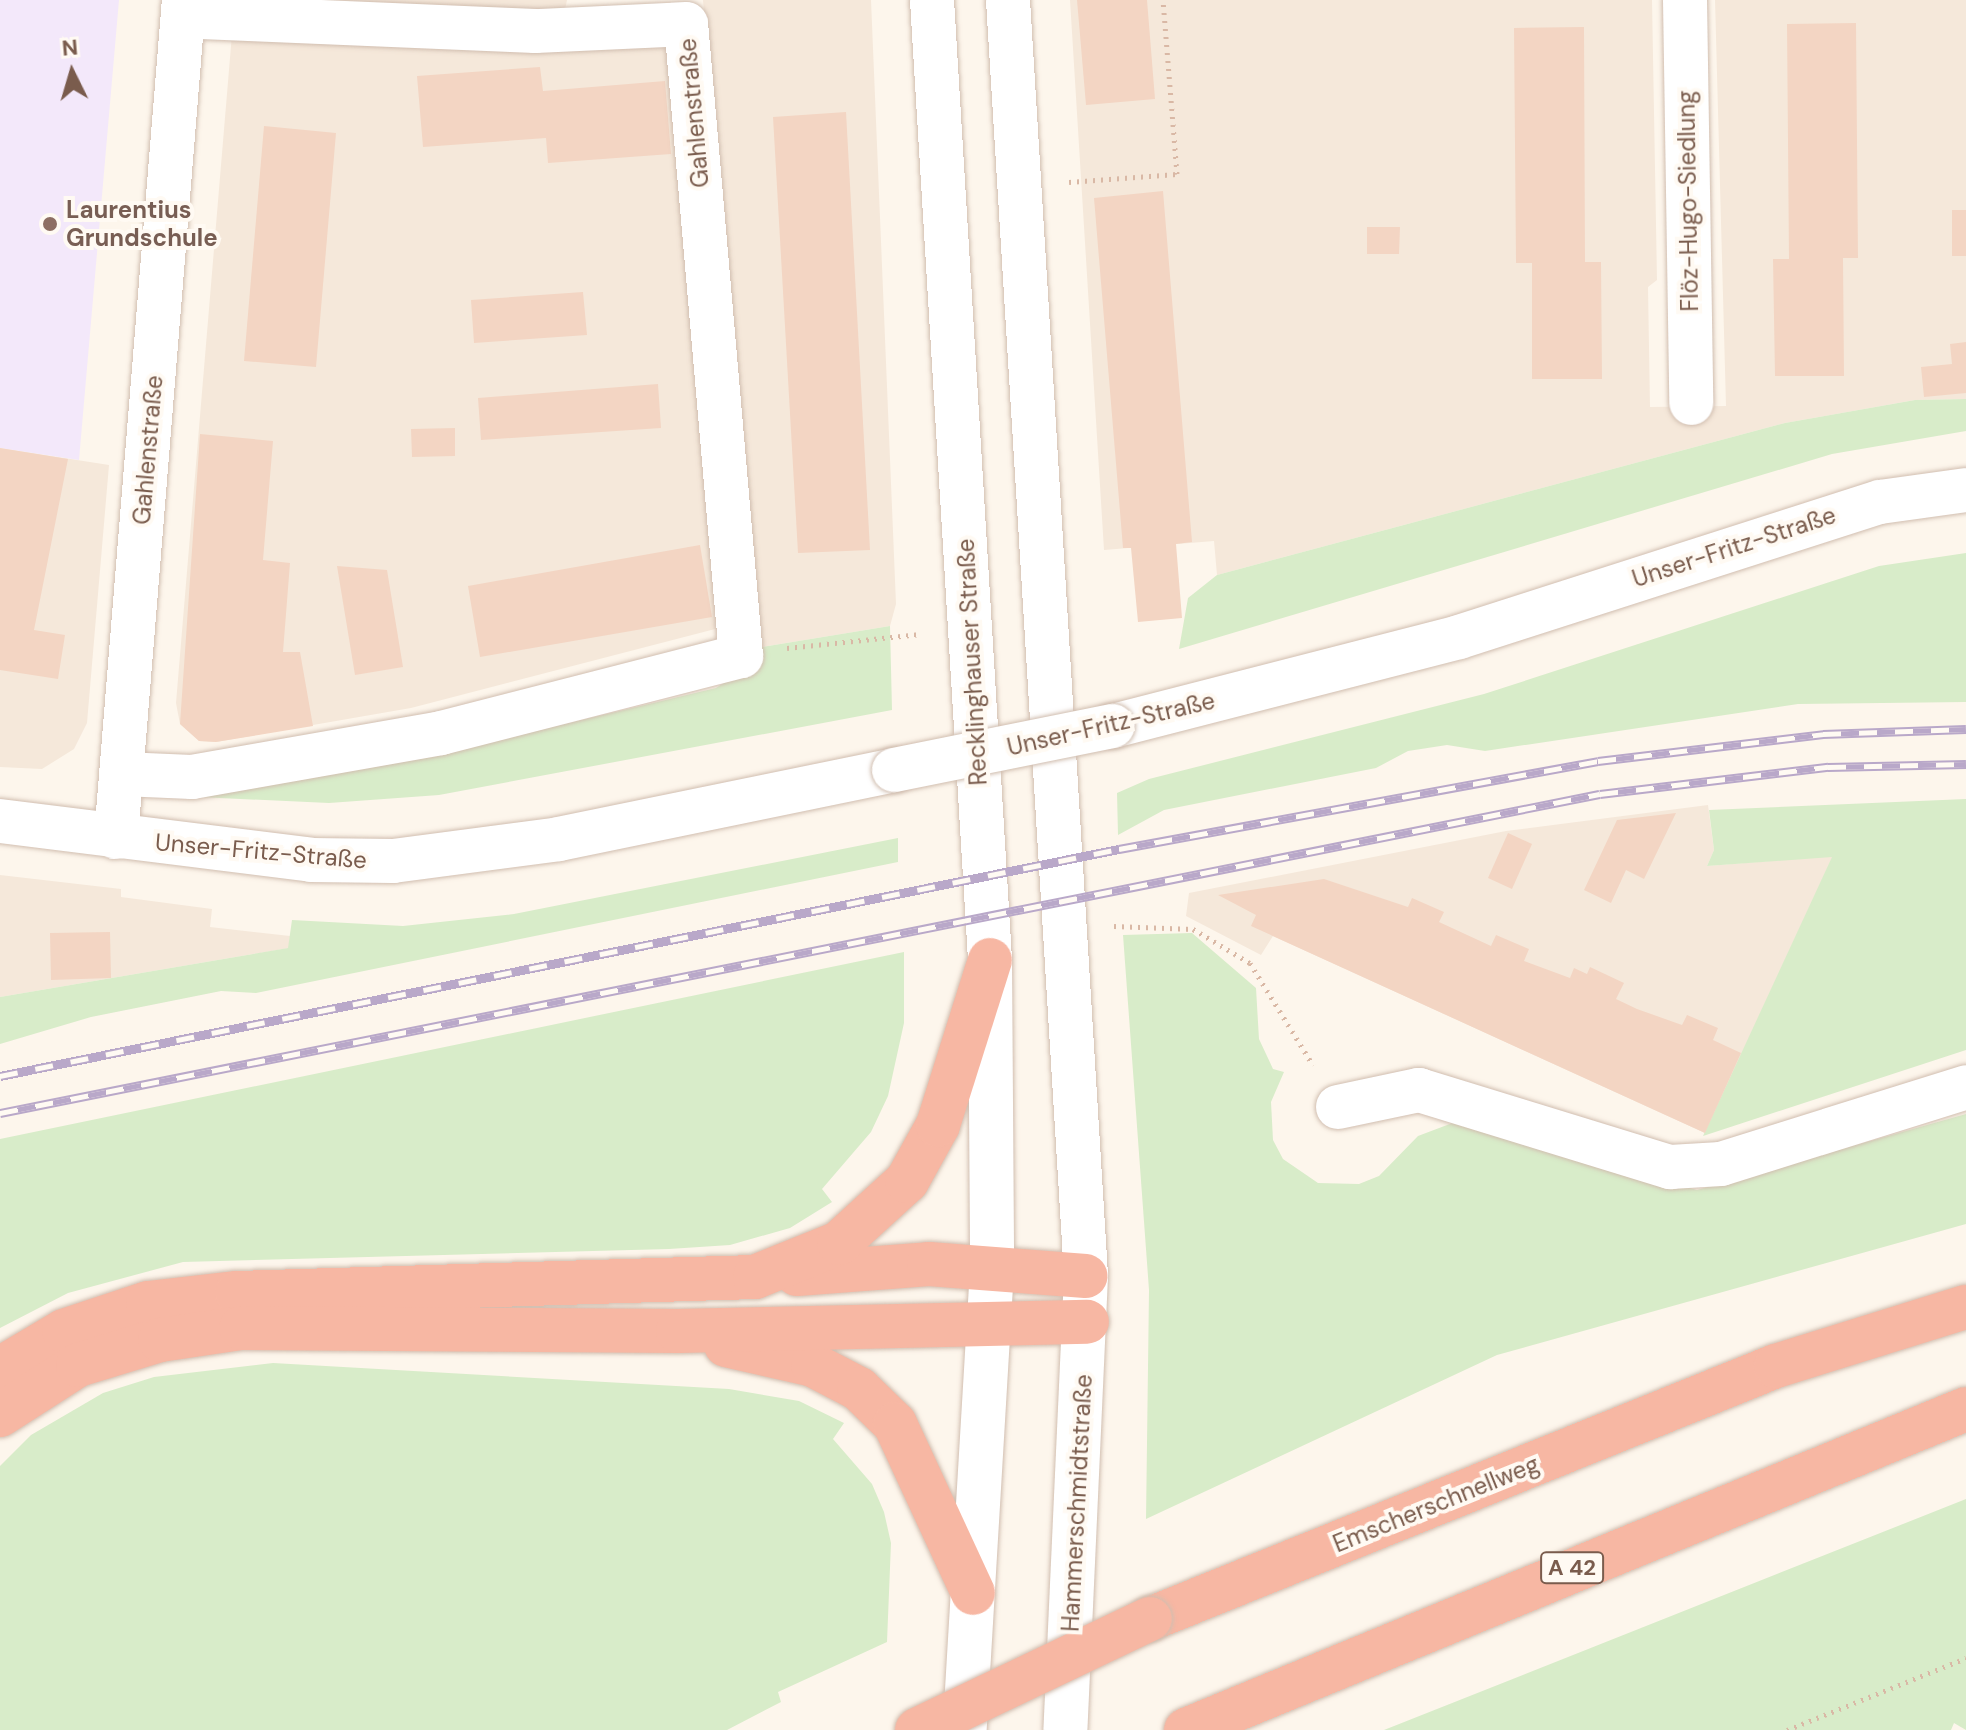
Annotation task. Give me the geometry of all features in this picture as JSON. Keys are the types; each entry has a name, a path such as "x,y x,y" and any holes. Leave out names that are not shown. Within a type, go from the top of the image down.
{"highway":[{"path":"755,1277 839,1243 907,1181 938,1125 990,960"},
{"path":"0,1369 64,1331 148,1303 237,1293 755,1277 929,1264 1086,1276"},
{"name":"Emscherschnellweg","path":"917,1730 1150,1619 1776,1366 1966,1307"},
{"path":"0,1415 78,1365 160,1340 241,1328 678,1331 1087,1322"},
{"path":"678,1331 813,1365 859,1389 895,1424 973,1593"},
{"name":"A 42","path":"1186,1730 1966,1409"}],"street":[{"name":"Recklinghauser Straße","path":"932,0 990,960 992,1269 989,1325"},
{"path":"1008,0 1086,1276"},
{"name":"Flöz-Hugo-Siedlung","path":"1685,0 1691,403"},
{"name":"Gahlenstraße","path":"116,837 183,8 535,31 686,24 741,656 441,733 192,777 122,774"},
{"name":"Unser-Fritz-Straße","path":"0,821 311,860 393,861 559,839 1113,726 1459,637 1880,502 1966,490"},
{"path":"1338,1107 1419,1090 1670,1167 1721,1164 1966,1087"},
{"name":"Hammerschmidtstraße","path":"1065,1730 1087,1322 1086,1276"},
{"path":"965,1730 989,1325"}],"path":[{"path":"1019,186 1177,174 1163,0"},
{"path":"784,649 885,636"},
{"path":"1124,925 1193,929 1250,963 1338,1107"},
{"path":"1787,1730 1966,1658"}],"shaded area":[{"name":"Laurentius Grundschule","path":"0,0 119,0 79,460 0,448"},
{"path":"235,0 567,0 563,19"},
{"path":"703,0 871,0 896,604 890,626 756,648"},
{"path":"1070,0 1652,0 1657,280 1648,287 1650,407 1726,406 1715,0 1966,0 1966,399 1915,400 1785,423 1217,575 1214,541 1104,550"},
{"path":"232,34 669,44 719,628 411,708 216,742 199,741 180,724 176,703"},
{"path":"0,448 109,465 87,723 74,749 42,769 0,767"},
{"path":"1708,805 1714,850 1707,866 1833,856 1705,1133 1273,936 1261,955 1186,916 1189,893 1506,831"},
{"path":"0,875 121,889 121,897 212,909 210,927 290,936 289,948 0,997"}],"green space":[{"path":"1966,399 1966,431 1832,454 1179,649 1188,598 1217,575 1785,423 1915,400"},
{"path":"1966,553 1966,702 1798,704 1485,751 1447,745 1408,751 1376,768 1164,810 1118,835 1117,793 1149,779 1484,694 1879,566"},
{"path":"890,626 892,710 439,795 329,803 199,797 456,750 716,688 742,671 756,648"},
{"path":"1966,799 1966,1050 1703,1136 1832,857 1707,866 1714,850 1709,810"},
{"path":"898,838 898,862 256,993 221,991 91,1017 0,1044 0,997 288,948 292,920 403,926 514,914"},
{"path":"1192,933 1256,988 1259,1039 1273,1069 1284,1072 1271,1102 1273,1140 1283,1159 1318,1183 1359,1184 1379,1176 1418,1136 1455,1122 1697,1190 1966,1114 1966,1224 1497,1355 1146,1519 1149,1290 1123,935"},
{"path":"904,952 904,1023 888,1096 871,1132 822,1189 832,1202 790,1228 730,1245 669,1249 183,1262 68,1293 0,1328 0,1139"},
{"path":"273,1363 729,1389 799,1401 844,1423 833,1439 872,1484 884,1512 891,1543 887,1642 778,1692 781,1702 727,1730 0,1730 0,1466 31,1435 103,1393 154,1377"},
{"path":"1966,1499 1966,1730 1954,1723 1951,1730 1384,1730"}],"building":[{"path":"1077,0 1147,0 1155,99 1086,105"},
{"path":"1856,23 1858,258 1843,258 1844,376 1775,376 1773,259 1789,259 1787,24"},
{"path":"1584,27 1585,262 1601,262 1602,379 1532,379 1532,263 1516,263 1514,28"},
{"path":"540,67 543,91 665,81 671,154 548,163 546,138 423,147 417,76"},
{"path":"846,112 870,550 798,553 773,117"},
{"path":"264,126 336,133 316,367 244,361"},
{"path":"1163,191 1192,542 1176,544 1182,618 1138,622 1131,548 1123,548 1094,198"},
{"path":"1952,210 1966,210 1966,256 1952,256"},
{"path":"1367,227 1400,227 1399,254 1367,254"},
{"path":"583,292 587,335 474,343 471,300"},
{"path":"1966,342 1966,393 1924,397 1921,367 1952,364 1950,344"},
{"path":"658,384 661,428 481,440 478,398"},
{"path":"455,428 455,456 412,457 411,429"},
{"path":"200,434 273,441 263,560 290,563 283,652 300,652 313,726 216,742 199,741 180,724"},
{"path":"0,448 68,459 34,630 65,635 58,679 0,670"},
{"path":"700,545 712,617 480,657 468,586"},
{"path":"337,566 387,570 403,667 355,675"},
{"path":"1676,813 1644,879 1626,870 1611,903 1584,890 1617,820"},
{"path":"1508,833 1532,844 1512,889 1488,878"},
{"path":"1324,879 1408,907 1412,898 1444,912 1439,922 1491,946 1496,935 1529,949 1524,961 1570,978 1574,968 1587,974 1590,967 1624,983 1616,999 1682,1025 1687,1015 1718,1028 1713,1040 1741,1053 1705,1133 1251,926 1256,915 1218,895"},
{"path":"110,932 111,978 51,980 50,933"}],"railway":[{"path":"0,1076 1119,849 1598,761 1823,734 1966,729"},
{"path":"0,1113 1600,794 1828,767 1966,764"}],"place":[{"name":"Laurentius Grundschule","path":"50,224"}]}
